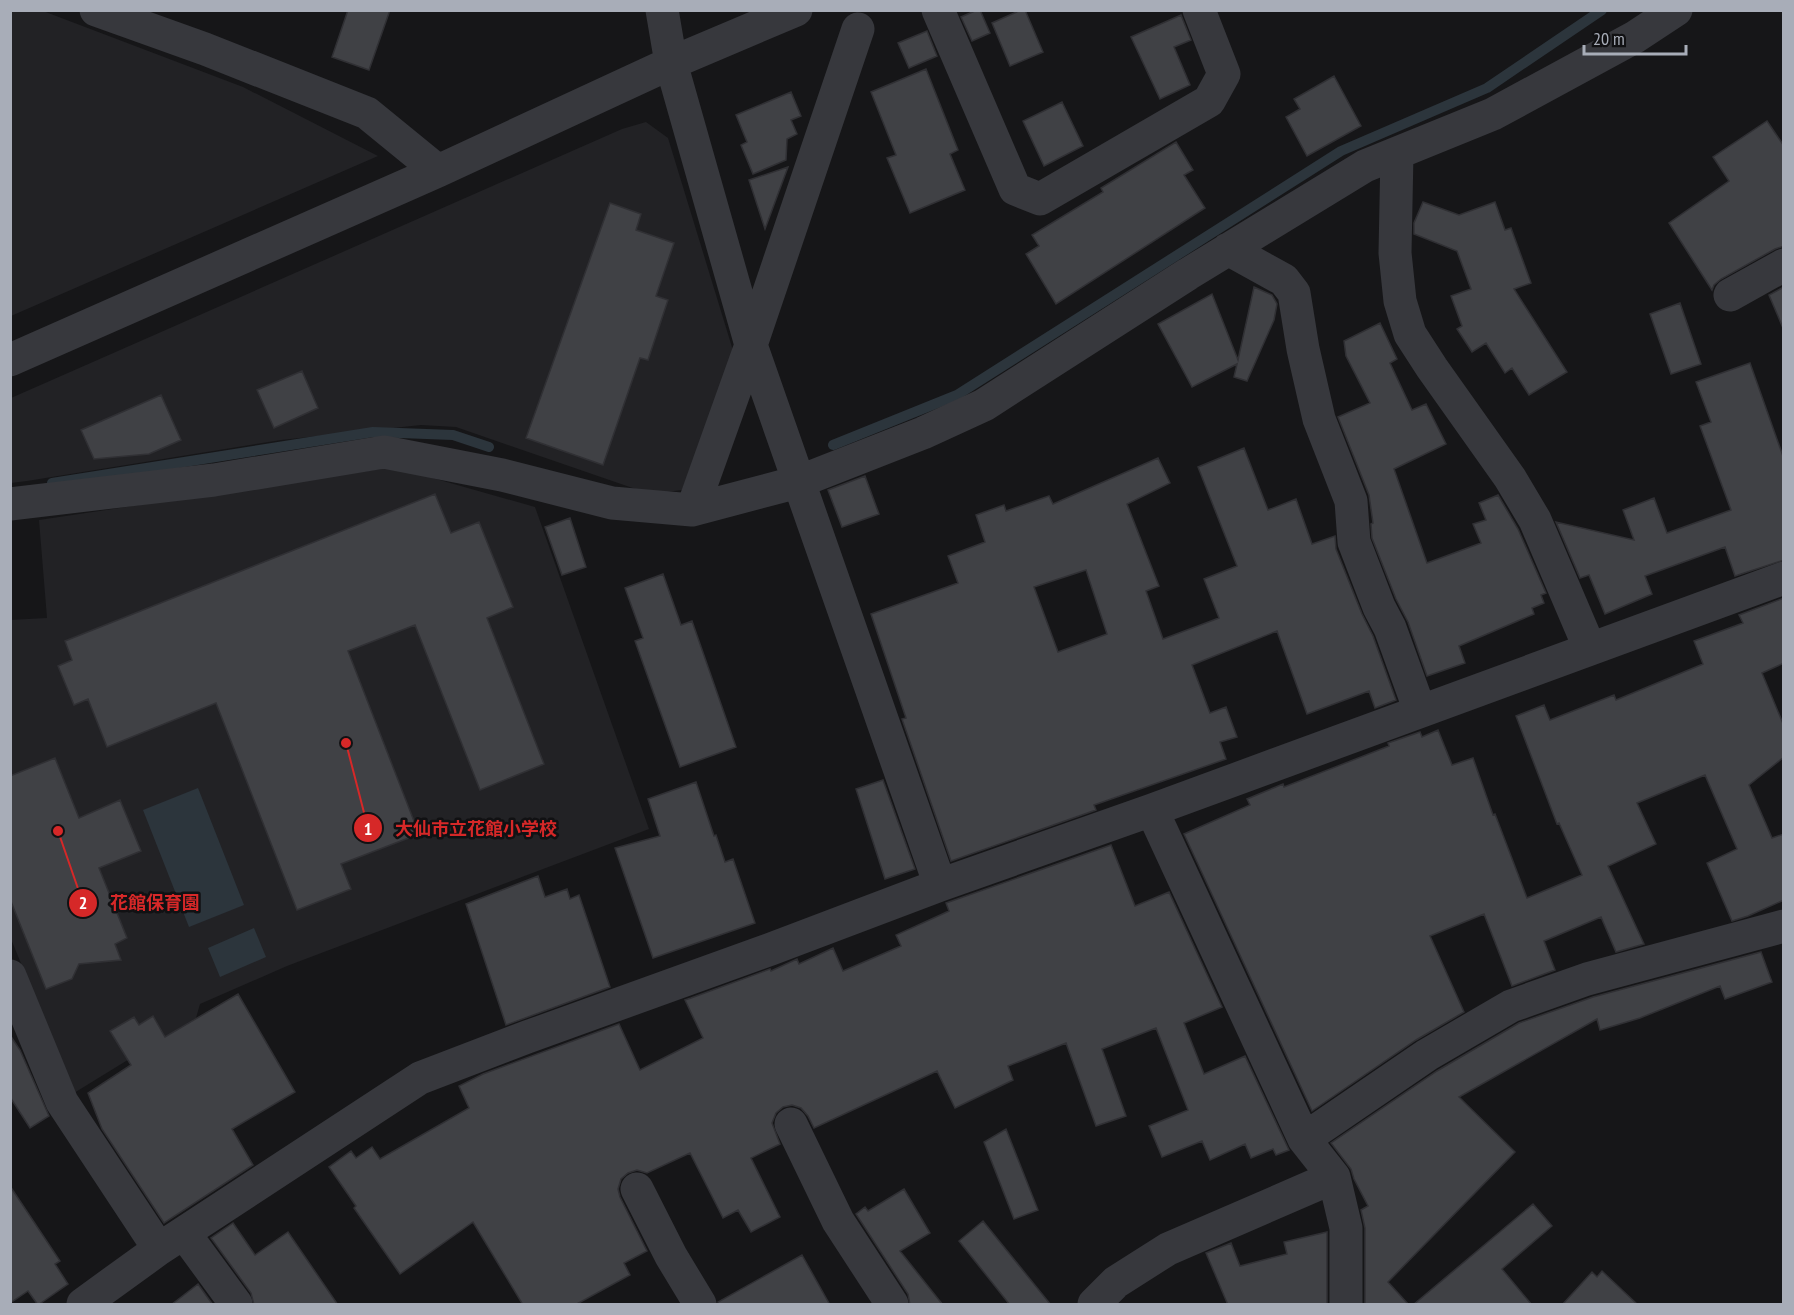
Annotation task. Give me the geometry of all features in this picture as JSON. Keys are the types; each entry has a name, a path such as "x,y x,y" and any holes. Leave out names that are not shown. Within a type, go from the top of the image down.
{"street":[{"path":"96,10 205,49 367,113 438,171"},
{"path":"662,10 671,63 751,345 940,885"},
{"path":"10,360 438,171 671,63 796,10"},
{"path":"938,10 1015,189 1040,198 1209,101 1224,74 1200,10"},
{"path":"10,504 214,480 384,452 502,474 612,503 692,510 798,482 923,433 984,405 1228,249 1365,166 1493,114 1635,37 1676,10"},
{"path":"692,510 751,345 858,29"},
{"path":"1397,153 1395,253 1400,301 1410,334 1510,478 1535,520 1590,650"},
{"path":"1228,249 1284,280 1294,293 1303,349 1319,419 1350,501 1354,542 1378,607 1390,628 1420,711"},
{"path":"1730,295 1784,265"},
{"path":"83,1305 172,1241 420,1078 940,885 1152,810 1784,578"},
{"path":"1152,810 1304,1139 1334,1177 1346,1228 1346,1305"},
{"path":"1304,1139 1427,1055 1511,1006 1587,979 1784,926"},
{"path":"10,976 62,1102 172,1241 236,1305"},
{"path":"791,1125 838,1221 892,1305"},
{"path":"1094,1305 1116,1282 1168,1249 1334,1177"},
{"path":"637,1189 671,1256 700,1305"}],"shaded area":[{"path":"11,10 43,11 243,87 378,156 11,316"},
{"path":"646,122 668,138 735,357 682,490 650,494 456,427 421,425 281,440 11,483 11,398 622,129"},
{"path":"394,467 535,507 649,829 287,966 200,1004 196,1018 74,1093 11,939 10,620 47,618 39,520"},
{"path":"198,788 244,905 189,927 143,810"},
{"path":"254,928 266,957 220,977 208,948"}],"building":[{"path":"348,10 390,10 369,70 332,57"},
{"path":"980,10 990,33 972,41 961,17"},
{"path":"1025,10 1043,52 1010,66 992,23"},
{"path":"1181,15 1191,40 1174,47 1190,85 1160,99 1131,37"},
{"path":"927,31 937,56 909,68 898,43"},
{"path":"926,69 958,150 950,154 965,190 910,213 887,158 896,155 871,92"},
{"path":"1334,76 1361,126 1307,156 1286,117 1300,109 1294,99"},
{"path":"791,92 801,116 791,120 797,134 787,139 786,160 753,174 741,145 747,142 736,115"},
{"path":"1062,102 1083,146 1044,166 1023,121"},
{"path":"1767,121 1784,146 1784,246 1721,279 1712,290 1669,223 1729,181 1713,157"},
{"path":"1176,142 1193,170 1184,175 1205,208 1056,304 1026,254 1039,246 1032,235 1103,192 1101,188"},
{"path":"788,167 765,229 749,180"},
{"path":"1423,202 1459,215 1495,202 1505,230 1511,228 1531,283 1514,289 1567,372 1529,395 1512,368 1505,373 1486,343 1472,352 1457,329 1462,326 1451,296 1471,289 1457,251 1414,234 1414,223"},
{"path":"610,203 641,214 636,230 674,243 656,296 668,300 648,360 640,358 603,465 526,438"},
{"path":"1254,287 1272,295 1277,304 1274,320 1247,381 1234,377 1237,364 1192,387 1158,324 1212,294 1238,360"},
{"path":"1784,287 1784,328 1783,328 1769,295"},
{"path":"1680,303 1701,364 1671,374 1650,314"},
{"path":"1380,323 1397,359 1390,363 1412,410 1426,404 1446,444 1394,469 1427,563 1481,543 1473,524 1486,520 1479,503 1498,495 1518,529 1546,593 1541,595 1544,603 1532,608 1534,614 1459,646 1465,663 1427,676 1408,622 1396,599 1372,538 1371,524 1373,523 1369,495 1338,417 1370,403 1346,356 1344,341"},
{"path":"1750,363 1784,459 1784,560 1735,576 1725,547 1645,576 1652,594 1605,614 1589,575 1580,578 1556,522 1634,540 1623,510 1654,498 1667,533 1731,510 1700,426 1711,422 1696,382"},
{"path":"302,371 318,408 274,428 257,390"},
{"path":"161,395 181,440 149,454 94,459 81,430"},
{"path":"1244,448 1268,510 1296,499 1312,544 1335,536 1336,549 1373,636 1396,700 1375,708 1369,691 1307,714 1277,631 1192,665 1210,713 1226,707 1237,737 1220,742 1226,759 1094,805 1096,810 951,861 902,719 906,718 871,614 958,583 948,556 985,542 976,515 1004,505 1006,511 1049,496 1053,504 1158,458 1170,483 1127,504 1159,586 1146,591 1163,639 1219,618 1204,579 1237,566 1198,467","holes":["1086,570 1107,634 1058,652 1034,587"]},
{"path":"865,476 879,514 842,527 828,490"},
{"path":"435,494 451,533 479,522 513,607 487,618 544,764 480,790 415,625 348,651 419,834 341,864 351,889 297,910 216,703 107,747 88,699 74,705 58,666 72,660 65,641"},
{"path":"570,518 586,567 562,575 545,527"},
{"path":"663,574 681,625 692,621 736,747 680,767 635,641 643,638 625,588"},
{"path":"1784,598 1784,663 1762,673 1784,726 1784,757 1749,785 1772,838 1784,834 1784,900 1732,921 1707,863 1737,849 1705,775 1637,803 1656,844 1608,866 1644,944 1616,952 1601,917 1544,941 1555,970 1512,986 1484,914 1430,936 1464,1012 1416,1040 1312,1111 1184,834 1250,805 1247,799 1283,784 1284,787 1389,746 1388,743 1420,732 1422,737 1438,730 1452,765 1473,758 1493,815 1495,814 1527,898 1582,875 1559,823 1557,824 1516,716 1544,705 1550,720 1614,695 1616,700 1703,664 1694,641 1743,623 1739,615"},
{"path":"55,758 79,818 120,800 141,851 99,868 127,938 115,944 121,960 79,964 72,979 46,989 10,899 10,776"},
{"path":"883,780 915,869 885,879 856,789"},
{"path":"696,782 725,862 733,859 755,923 653,958 615,848 660,836 648,799"},
{"path":"1111,845 1135,906 1169,892 1222,1007 1184,1023 1204,1074 1245,1056 1289,1150 1276,1155 1273,1149 1251,1158 1245,1144 1210,1160 1202,1141 1162,1157 1149,1126 1188,1110 1156,1028 1102,1049 1126,1116 1096,1126 1066,1043 1008,1066 1013,1080 955,1108 937,1071 814,1128 801,1108 792,1105 783,1107 776,1113 772,1123 780,1144 751,1158 780,1217 751,1232 738,1210 723,1218 690,1153 647,1173 637,1170 628,1173 621,1179 618,1189 647,1251 624,1263 630,1275 575,1305 523,1305 473,1222 400,1274 354,1208 356,1206 329,1167 351,1151 356,1158 372,1147 380,1159 469,1108 459,1086 483,1074 619,1024 640,1070 703,1038 685,1000 770,969 771,971 797,959 799,964 833,948 843,971 901,946 896,935 949,911 946,903"},
{"path":"538,876 545,897 567,889 570,899 579,895 610,987 506,1025 466,904"},
{"path":"1761,952 1772,982 1725,999 1720,986 1640,1018 1600,1030 1597,1019 1459,1097 1515,1152 1388,1282 1409,1305 1365,1305 1365,1228 1361,1210 1368,1206 1351,1169 1331,1143 1437,1071 1519,1023 1593,997"},
{"path":"238,994 295,1092 232,1129 253,1165 164,1223 102,1129 88,1093 131,1065 110,1031 134,1017 139,1025 153,1016 165,1037"},
{"path":"10,1035 20,1050 49,1116 30,1128 10,1097"},
{"path":"1006,1129 1038,1210 1014,1219 984,1142"},
{"path":"10,1186 60,1261 55,1264 68,1284 38,1305 28,1291 10,1303"},
{"path":"904,1189 930,1233 900,1251 943,1305 910,1305 908,1294 856,1214 865,1207 868,1211"},
{"path":"1533,1204 1552,1226 1502,1269 1532,1305 1413,1305"},
{"path":"983,1221 1051,1305 1010,1305 959,1241"},
{"path":"233,1223 255,1255 288,1232 338,1305 254,1305 251,1293 211,1238"},
{"path":"1327,1232 1327,1305 1228,1305 1206,1253 1231,1243 1240,1266 1287,1254 1284,1242"},
{"path":"802,1255 830,1305 719,1305 718,1302"},
{"path":"1602,1271 1638,1305 1562,1305 1592,1272 1597,1277"},
{"path":"198,1284 213,1305 171,1305"}],"waterway":[{"path":"833,445 957,395 1341,151 1487,88 1602,10"},
{"path":"52,483 373,432 453,435 489,447"}],"place":[{"name":"大仙市立花館小学校","path":"346,743"},
{"name":"花館保育園","path":"58,831"}]}
